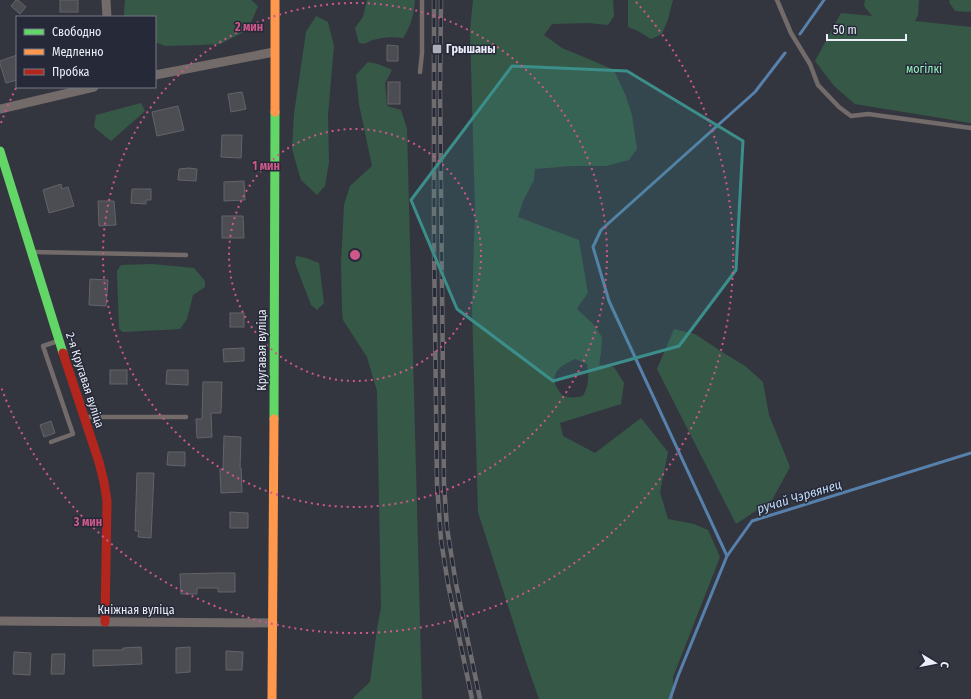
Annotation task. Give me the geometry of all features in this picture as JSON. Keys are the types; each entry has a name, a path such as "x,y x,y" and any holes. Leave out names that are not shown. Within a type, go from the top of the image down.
{"street":[{"path":"106,0 107,16"},
{"name":"Кругавая вуліца","path":"272,699 274,514 275,0"},
{"path":"156,75 274,52"},
{"path":"0,109 90,88"},
{"name":"2-я Кругавая вуліца","path":"0,151 99,462 104,482 107,501 105,622"},
{"name":"Кніжная вуліца","path":"0,621 273,623"}],"lane":[{"path":"420,72 422,53 422,0"},
{"path":"777,0 791,33 810,64 818,85 839,107 851,116 868,114 971,128"},
{"path":"31,252 186,255"},
{"path":"51,442 74,434 43,346 59,340"},
{"path":"84,417 186,417"}],"highlighted area":[{"path":"512,66 627,71 743,141 736,270 679,346 553,381 457,309 411,200"}],"green space":[{"path":"125,0 251,0 258,6 248,30 220,44 165,46 156,42 156,16 124,15"},
{"path":"367,0 415,0 412,20 403,38 383,38 359,43 355,28 363,17"},
{"path":"473,0 613,0 614,16 608,25 588,23 552,24 544,35 562,48 614,70 625,94 632,115 637,149 629,160 606,166 572,166 535,169 534,180 523,201 518,217 579,240 588,293 577,309 593,324 602,337 599,365 614,367 624,383 621,404 560,423 563,436 595,453 641,418 668,452 660,492 668,519 694,524 708,530 720,557 673,677 673,699 539,699 478,512 472,307 475,211 470,31","holes":["575,359 587,364 588,381 583,396 567,397 562,395 556,387 556,372 562,366"]},
{"path":"628,0 673,0 662,34 651,39 628,27"},
{"name":"могілкі","path":"865,0 919,0 918,15 915,21 971,27 971,123 855,104 834,86 815,61 841,13 872,16 864,6"},
{"path":"950,0 971,0 971,11 955,11 949,2"},
{"path":"316,16 328,22 334,46 328,115 329,162 325,186 317,195 301,180 292,149 294,114 306,32"},
{"path":"368,62 378,64 392,70 385,83 387,106 401,110 407,129 422,699 353,699 370,682 381,608 377,391 367,357 343,320 342,309 341,264 344,205 350,186 372,166 359,104 356,75"},
{"path":"141,103 145,111 111,141 94,127 96,115"},
{"path":"296,256 319,263 324,303 317,310 311,305 295,263"},
{"path":"152,264 194,268 205,281 205,287 193,295 187,319 180,329 123,332 119,329 117,271 121,265"},
{"path":"674,329 695,334 745,366 763,382 769,415 790,467 772,500 736,524 657,369"}],"building":[{"path":"16,0 26,7 20,14 11,6"},
{"path":"60,0 78,0 78,12 60,12"},
{"path":"387,45 398,46 398,61 387,61"},
{"path":"16,55 16,80 6,83 0,61"},
{"path":"388,82 400,82 400,104 388,104"},
{"path":"242,92 246,109 231,112 228,94"},
{"path":"178,106 184,130 157,136 152,112"},
{"path":"222,135 242,135 241,158 221,157"},
{"path":"179,169 197,169 196,181 178,180"},
{"path":"244,181 245,200 224,201 224,182"},
{"path":"61,184 62,189 68,187 74,206 49,213 43,190"},
{"path":"132,189 151,189 151,200 146,200 146,204 131,203"},
{"path":"98,201 114,201 116,225 99,226"},
{"path":"222,216 243,216 244,238 222,238"},
{"path":"90,279 108,280 106,306 89,305"},
{"path":"230,313 244,313 244,327 230,327"},
{"path":"244,348 244,361 224,362 223,349"},
{"path":"110,370 127,370 127,384 110,384"},
{"path":"167,370 188,370 188,385 166,384"},
{"path":"203,382 222,382 221,413 211,413 212,437 197,438 196,419 202,419"},
{"path":"51,421 55,433 44,437 40,425"},
{"path":"224,436 241,437 240,468 242,492 221,493 220,469 223,469"},
{"path":"168,452 185,452 185,466 167,465"},
{"path":"137,473 154,473 151,538 138,537 139,531 135,531"},
{"path":"230,512 248,513 248,528 230,528"},
{"path":"235,573 235,592 218,592 218,588 197,588 197,594 181,594 180,574"},
{"path":"141,647 142,664 93,666 93,650 123,650 123,648"},
{"path":"190,647 190,672 176,673 176,648"},
{"path":"226,651 243,652 242,670 226,670"},
{"path":"14,652 31,653 30,675 13,674"},
{"path":"52,654 65,654 64,674 51,674"}],"waterway":[{"path":"800,34 824,0"},
{"path":"727,556 609,301 593,247 601,230 755,92 785,53"},
{"name":"ручай Чэрвянец","path":"670,699 727,556 752,521 971,453"}],"railway":[{"path":"434,0 434,246 437,484 441,540 448,584 472,699"},
{"path":"441,0 440,89 444,484 447,528 456,584 480,699"}],"traffic: fast":[{"path":"274,419 275,112"},
{"path":"0,151 63,353"}],"traffic: slow":[{"path":"275,0 275,112"},
{"path":"272,699 274,419"}],"traffic: jam":[{"path":"63,353 99,462 107,501 105,622"}],"place":[{"name":"Грышаны","path":"437,49"}]}
